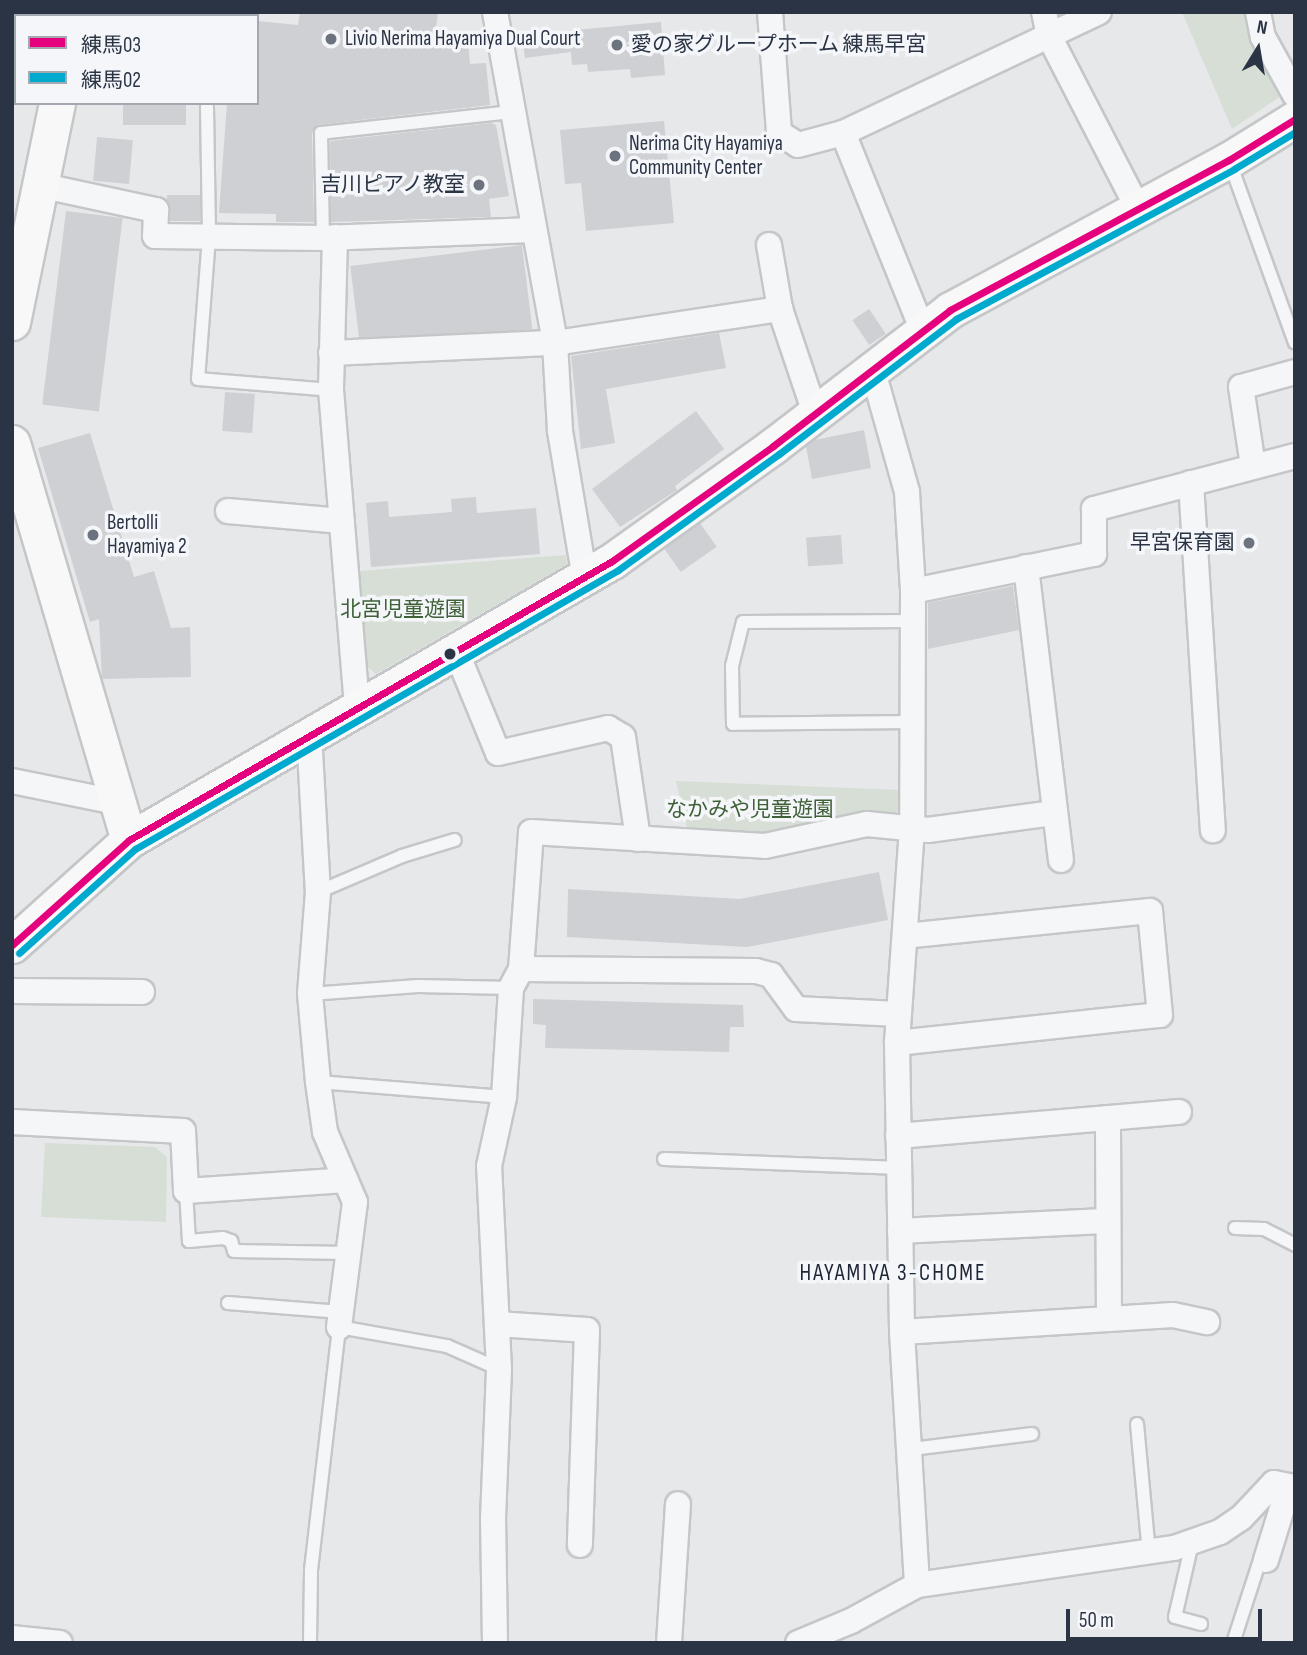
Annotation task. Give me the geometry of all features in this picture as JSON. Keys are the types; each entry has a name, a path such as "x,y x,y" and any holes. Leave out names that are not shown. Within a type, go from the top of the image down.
{"street":[{"path":"495,12 510,112 555,343 560,431 585,579"},
{"path":"770,12 779,133 798,145 843,133 1046,24 1099,12"},
{"path":"1258,12 1263,37 1295,96"},
{"path":"1046,24 1139,210"},
{"path":"12,322 57,105"},
{"path":"12,946 129,840 309,733 585,579 815,413 922,329 1229,160 1295,119"},
{"path":"843,133 922,329"},
{"path":"39,185 156,210 155,236 329,237 534,230"},
{"path":"329,237 331,390 357,706"},
{"path":"769,245 780,309 815,413"},
{"path":"331,353 555,343 780,309"},
{"path":"872,368 907,492 913,591 912,828 897,1043 902,1332 912,1449 916,1585"},
{"path":"1253,466 1241,387 1295,372"},
{"path":"12,443 129,840"},
{"path":"913,591 1094,554 1094,509 1295,456"},
{"path":"1191,483 1213,830"},
{"path":"228,511 342,521"},
{"path":"1026,567 1061,860"},
{"path":"456,651 498,753 608,728 623,737 638,839"},
{"path":"309,733 318,892 310,995 318,1082 325,1132 355,1202 340,1320"},
{"path":"12,781 116,802"},
{"path":"495,1643 493,1519 499,1369 489,1166 504,1097 531,832 765,846 867,824 912,828 1054,813"},
{"path":"897,1043 1160,1015 1150,911 905,936"},
{"path":"516,978 756,971 771,975 796,1009 898,1014"},
{"path":"12,991 142,992"},
{"path":"898,1136 1179,1112"},
{"path":"1108,1118 1109,1319"},
{"path":"12,1122 183,1131 186,1191 346,1180"},
{"path":"900,1231 1108,1221"},
{"path":"902,1332 1173,1315 1207,1322"},
{"path":"497,1324 587,1330 580,1545"},
{"path":"798,1643 851,1621 916,1585 1149,1554 1192,1543 1241,1518 1273,1483 1294,1488 1283,1505 1266,1559"},
{"path":"669,1643 678,1504"},
{"path":"12,1638 60,1643"}],"lane":[{"path":"207,107 209,237 198,379 331,390"},
{"path":"329,237 321,133 510,112"},
{"path":"1229,160 1295,343"},
{"path":"912,621 743,622 732,666 733,724 912,722"},
{"path":"318,892 402,856 455,839"},
{"path":"310,995 516,978"},
{"path":"318,1082 504,1097"},
{"path":"664,1159 901,1168"},
{"path":"186,1191 189,1241 223,1238 231,1241 234,1251 348,1253"},
{"path":"1235,1228 1264,1229 1295,1245"},
{"path":"228,1303 340,1320 447,1346 499,1369"},
{"path":"310,1643 311,1570 340,1320"},
{"path":"1136,1424 1149,1554"},
{"path":"912,1449 1032,1434"},
{"path":"1192,1543 1175,1618 1201,1624"},
{"path":"1233,1643 1260,1560 1266,1559"}],"green space":[{"path":"1182,12 1247,12 1280,90 1278,98 1232,129"},
{"name":"北宮児童遊園","path":"566,555 567,564 376,674 366,666 360,571"},
{"name":"なかみや児童遊園","path":"676,781 900,790 899,810 885,819 762,838 688,833"},
{"path":"45,1143 155,1147 167,1157 166,1222 41,1217"}],"building":[{"path":"300,12 438,12 435,35 467,32 470,64 486,63 490,105 317,125 312,133 314,222 276,222 276,214 219,213 227,105 259,105 259,21 298,25"},
{"name":"愛の家グループホーム 練馬早宮","path":"661,22 665,75 631,78 630,69 588,72 587,64 572,65 571,52 525,58 522,35"},
{"path":"123,105 186,105 186,125 123,125"},
{"name":"Nerima City Hayamiya Community Center","path":"664,121 674,223 586,231 581,183 565,184 560,130"},
{"path":"491,123 496,125 509,196 489,199 491,217 331,222 330,141"},
{"path":"97,137 133,140 129,184 93,181"},
{"path":"167,195 200,195 200,221 167,221"},
{"path":"66,211 123,218 99,411 42,405"},
{"path":"522,245 532,329 361,350 350,266"},
{"path":"869,309 886,334 869,345 852,320"},
{"path":"719,333 726,368 606,389 615,443 581,449 571,356"},
{"path":"225,392 255,394 252,433 222,431"},
{"path":"696,411 724,449 675,486 677,490 620,527 592,489"},
{"path":"864,430 871,468 812,479 806,446 814,440"},
{"name":"Bertolli Hayamiya 2","path":"90,433 134,577 154,571 171,628 190,627 191,677 102,679 99,619 90,622 38,448"},
{"path":"476,497 477,513 536,508 540,554 371,567 366,503 388,501 389,517 452,512 451,499"},
{"path":"700,523 717,547 681,572 664,548"},
{"path":"841,535 843,564 808,566 806,537"},
{"path":"1013,586 1019,630 928,649 928,603"},
{"path":"879,872 888,920 747,947 567,937 568,889 740,899"},
{"path":"533,999 743,1005 744,1027 730,1027 729,1052 545,1048 546,1025 533,1024"}],"transit line":[{"name":"練馬03","path":"12,945 129,840 612,561 773,446 950,310 1229,160 1295,119"},
{"name":"練馬02","path":"19,953 135,849 618,570 779,454 956,319 1234,169 1295,132"}],"place":[{"name":"Livio Nerima Hayamiya Dual Court","path":"331,39"},
{"name":"愛の家グループホーム 練馬早宮","path":"617,45"},
{"name":"Nerima City Hayamiya Community Center","path":"615,156"},
{"name":"吉川ピアノ教室","path":"479,185"},
{"name":"Bertolli Hayamiya 2","path":"93,535"},
{"name":"早宮保育園","path":"1249,543"}],"district":[{"name":"HAYAMIYA 3-CHOME","path":"893,1273"}]}
